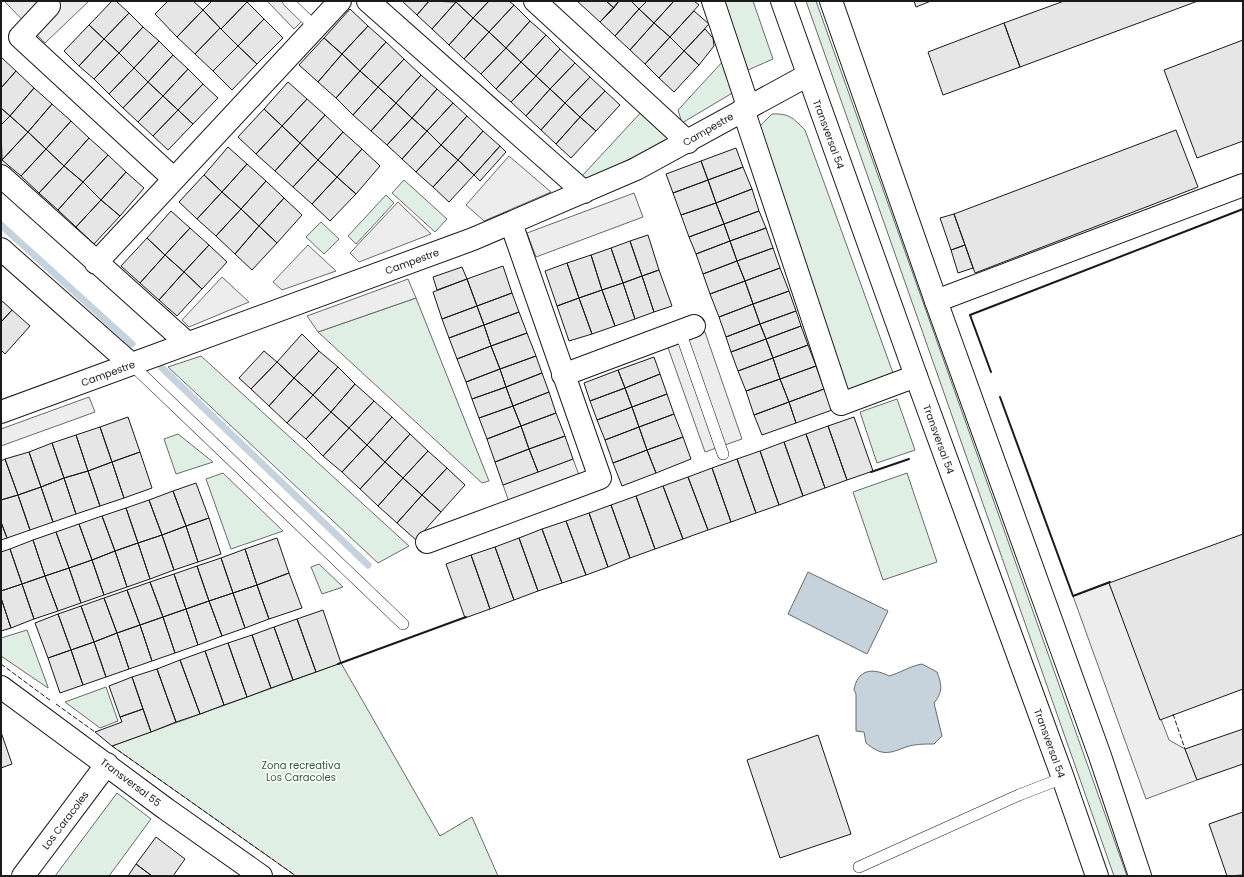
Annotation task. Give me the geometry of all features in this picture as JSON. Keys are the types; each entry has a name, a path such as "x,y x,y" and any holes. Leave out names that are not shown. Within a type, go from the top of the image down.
{"street":[{"path":"96,263 340,1"},
{"path":"368,1 584,192"},
{"path":"535,1 688,142"},
{"path":"713,1 841,404 916,376"},
{"name":"Transversal 54","path":"782,1 916,376 1063,778 1097,876"},
{"path":"831,1 936,301 1100,756 1140,876"},
{"path":"49,6 20,37 174,179"},
{"name":"Campestre","path":"1,412 511,224 636,169 688,142 746,108 808,75"},
{"path":"1,176 96,263 187,343"},
{"path":"936,301 1243,185"},
{"path":"427,542 600,478 511,224"},
{"path":"1,249 131,364"},
{"path":"563,375 687,329"},
{"name":"Transversal 55","path":"1,688 107,764 166,809 261,876"},
{"name":"Los Caracoles","path":"23,876 107,764"}],"lane":[{"path":"288,1 315,27"},
{"path":"687,329 723,454"},
{"path":"131,364 403,624"},
{"path":"859,867 1019,795 1063,778"}],"green space":[{"path":"722,1 753,1 773,59 748,70"},
{"path":"806,1 816,1 1127,876 1114,876"},
{"path":"725,59 734,92 682,123 678,110"},
{"path":"644,109 672,136 587,182 582,176"},
{"path":"772,114 787,115 805,130 893,373 847,392 760,126"},
{"path":"404,180 447,219 435,232 392,193"},
{"path":"386,195 394,203 356,244 348,236"},
{"path":"321,222 339,239 324,254 306,237"},
{"path":"416,298 489,481 482,483 318,332"},
{"path":"201,356 409,546 378,563 168,367"},
{"path":"897,399 915,450 877,463 860,412"},
{"path":"178,434 213,462 176,474 164,439"},
{"path":"223,473 283,531 231,549 206,479"},
{"path":"907,473 937,562 883,580 853,492"},
{"path":"319,564 343,587 322,594 311,567"},
{"path":"27,630 48,688 1,656 1,638"},
{"name":"Zona recreativa Los Caracoles","path":"341,663 440,836 472,817 498,876 296,876 112,746"},
{"path":"106,687 118,721 100,728 65,702"},
{"path":"117,793 151,819 109,876 55,876"}],"shaded area":[{"path":"4,1 89,1 45,43"},
{"path":"267,1 285,1 303,20 294,29"},
{"path":"509,156 551,192 484,221 466,205"},
{"path":"634,193 643,217 536,257 527,233"},
{"path":"398,202 431,234 359,262 350,253"},
{"path":"308,245 336,271 282,290 273,282"},
{"path":"222,277 249,302 189,327 182,320"},
{"path":"408,279 416,298 318,332 307,316"},
{"path":"705,332 742,439 705,452 667,345"},
{"path":"89,397 95,412 1,446 1,429"},
{"path":"573,459 579,475 509,502 503,485"},
{"path":"808,572 888,611 867,654 788,614"},
{"path":"1109,583 1169,740 1185,749 1197,780 1146,799 1073,596"},
{"path":"922,664 937,672 940,681 940,692 934,703 942,736 934,744 913,745 890,752 881,752 876,750 866,743 864,732 856,731 856,694 854,690 858,678 862,674 871,671 883,673 889,676"}],"building":[{"path":"112,1 116,1 129,13 104,39 89,25"},
{"path":"168,1 193,1 203,10 177,37 155,14"},
{"path":"212,1 247,2 221,29 203,10"},
{"path":"402,1 429,1 417,15"},
{"path":"429,1 456,2 432,29 417,15"},
{"path":"489,1 473,18 456,2"},
{"path":"489,1 509,1 514,5 489,32 473,18"},
{"path":"577,1 606,1 614,8 600,22"},
{"path":"606,1 619,1 614,8"},
{"path":"619,1 631,1 639,9 615,36 600,22"},
{"path":"631,1 647,1 639,9"},
{"path":"647,1 674,1 654,23 639,9"},
{"path":"674,1 694,1 699,5 670,37 654,23"},
{"path":"914,1 931,1 916,7"},
{"path":"1064,1 1198,1 1020,67 1004,23"},
{"path":"247,2 264,19 238,46 221,29"},
{"path":"456,2 473,18 449,45 432,29"},
{"path":"514,5 530,21 506,48 489,32"},
{"path":"350,9 368,26 342,54 324,38"},
{"path":"639,9 654,23 630,50 615,36"},
{"path":"203,10 220,28 195,54 177,37"},
{"path":"694,11 709,24 684,51 670,37"},
{"path":"129,13 143,27 119,53 104,39"},
{"path":"473,18 489,32 464,59 449,45"},
{"path":"264,19 283,38 257,64 238,46"},
{"path":"530,21 546,35 521,62 506,48"},
{"path":"654,23 670,37 645,64 630,50"},
{"path":"1004,23 1020,67 943,95 928,52"},
{"path":"89,25 104,39 79,66 64,51"},
{"path":"368,26 386,42 360,71 342,54"},
{"path":"143,27 159,41 134,68 119,53"},
{"path":"220,28 238,46 213,71 195,54"},
{"path":"705,29 713,38 714,46 699,65 684,51"},
{"path":"489,32 506,48 481,74 464,59"},
{"path":"546,35 560,49 536,76 521,62"},
{"path":"670,37 684,51 659,78 645,64"},
{"path":"324,38 342,54 318,82 299,65"},
{"path":"104,39 119,53 94,79 79,66"},
{"path":"1243,40 1243,141 1197,158 1164,70"},
{"path":"159,41 173,55 148,82 134,68"},
{"path":"386,42 404,59 378,87 360,71"},
{"path":"238,46 257,64 232,90 213,71"},
{"path":"506,48 521,62 496,89 481,74"},
{"path":"560,49 575,63 550,89 536,76"},
{"path":"684,51 699,65 674,92 659,78"},
{"path":"119,53 134,68 109,94 94,79"},
{"path":"342,54 360,71 336,98 318,82"},
{"path":"173,55 188,69 163,96 148,82"},
{"path":"1,57 16,71 1,88"},
{"path":"404,59 421,75 396,103 378,87"},
{"path":"521,62 536,76 511,102 496,89"},
{"path":"575,63 590,77 565,103 550,89"},
{"path":"134,68 148,82 123,108 109,94"},
{"path":"188,69 203,84 178,110 163,96"},
{"path":"16,71 34,88 10,116 1,108 1,88"},
{"path":"360,71 378,87 353,115 336,98"},
{"path":"421,75 437,89 412,118 396,103"},
{"path":"536,76 550,89 526,116 511,102"},
{"path":"590,77 605,91 580,117 565,103"},
{"path":"148,82 163,96 138,122 123,108"},
{"path":"288,82 307,99 282,126 264,109"},
{"path":"203,84 218,98 193,124 178,110"},
{"path":"378,87 396,103 371,131 353,115"},
{"path":"34,88 52,104 28,132 10,116"},
{"path":"437,89 453,103 427,131 412,118"},
{"path":"550,89 565,103 541,130 526,116"},
{"path":"605,91 620,105 596,131 580,117"},
{"path":"163,96 178,110 153,136 138,122"},
{"path":"307,99 325,115 300,143 282,126"},
{"path":"396,103 412,118 387,145 371,131"},
{"path":"453,103 467,116 441,145 427,131"},
{"path":"565,103 580,117 556,144 541,130"},
{"path":"52,104 71,121 46,149 28,132"},
{"path":"1,108 10,116 1,125"},
{"path":"264,109 282,126 256,154 238,137"},
{"path":"178,110 193,124 168,150 153,136"},
{"path":"325,115 343,132 318,160 300,143"},
{"path":"10,116 28,132 2,160 1,125"},
{"path":"467,116 483,131 458,160 441,145"},
{"path":"580,117 596,131 571,158 556,144"},
{"path":"412,118 427,131 402,159 387,145"},
{"path":"71,121 89,138 64,166 46,149"},
{"path":"282,126 300,143 275,171 256,154"},
{"path":"1176,130 1198,187 975,273 954,214"},
{"path":"427,131 441,145 416,172 402,159"},
{"path":"483,131 500,146 474,175 458,160"},
{"path":"28,132 46,149 21,176 2,160"},
{"path":"343,132 362,149 337,177 318,160"},
{"path":"89,138 108,155 83,182 64,166"},
{"path":"300,143 318,160 293,187 275,171"},
{"path":"441,145 458,160 433,187 416,172"},
{"path":"500,146 506,152 480,181 474,175"},
{"path":"228,147 247,164 222,192 204,175"},
{"path":"736,148 743,167 708,180 701,161"},
{"path":"46,149 64,166 39,193 21,176"},
{"path":"362,149 380,166 356,194 337,177"},
{"path":"108,155 126,172 101,200 83,182"},
{"path":"318,160 337,177 312,204 293,187"},
{"path":"458,160 474,175 449,202 433,187"},
{"path":"701,161 708,180 673,193 666,174"},
{"path":"247,164 266,181 241,209 222,192"},
{"path":"64,166 83,182 58,210 39,193"},
{"path":"743,167 752,189 716,203 708,180"},
{"path":"126,172 144,188 120,216 101,200"},
{"path":"204,175 222,192 197,219 179,202"},
{"path":"337,177 356,194 330,221 312,204"},
{"path":"708,180 716,203 681,215 673,193"},
{"path":"266,181 284,198 259,226 241,209"},
{"path":"83,182 101,200 76,227 58,210"},
{"path":"752,189 759,211 724,224 716,203"},
{"path":"222,192 241,209 216,236 197,219"},
{"path":"284,198 302,215 277,243 259,226"},
{"path":"101,200 120,216 94,244 76,227"},
{"path":"716,203 724,224 689,237 681,215"},
{"path":"241,209 259,226 235,254 216,236"},
{"path":"171,211 190,228 165,255 147,238"},
{"path":"759,211 766,228 730,241 724,224"},
{"path":"954,214 965,245 951,250 940,218"},
{"path":"724,224 730,241 696,254 689,237"},
{"path":"259,226 277,243 252,270 235,254"},
{"path":"190,228 209,245 184,272 165,255"},
{"path":"766,228 773,248 737,261 730,241"},
{"path":"648,235 659,270 642,276 630,241"},
{"path":"147,238 165,255 140,283 121,266"},
{"path":"630,241 642,276 623,283 611,248"},
{"path":"730,241 737,261 703,274 696,254"},
{"path":"209,245 227,262 202,289 184,272"},
{"path":"965,245 973,268 958,273 951,250"},
{"path":"611,248 623,283 602,290 591,255"},
{"path":"773,248 780,268 745,281 737,261"},
{"path":"165,255 184,272 159,300 140,283"},
{"path":"591,255 602,290 579,298 567,263"},
{"path":"737,261 745,281 710,294 703,274"},
{"path":"567,263 579,298 557,306 545,271"},
{"path":"503,266 512,293 477,306 467,279"},
{"path":"462,267 467,279 437,290 433,277"},
{"path":"780,268 789,291 753,304 745,281"},
{"path":"659,270 672,306 654,312 642,276"},
{"path":"184,272 202,289 177,316 159,300"},
{"path":"642,276 654,312 635,319 623,283"},
{"path":"467,279 477,306 442,319 433,292"},
{"path":"745,281 753,304 719,317 710,294"},
{"path":"623,283 635,319 615,326 602,290"},
{"path":"602,290 615,326 592,334 579,298"},
{"path":"789,291 796,311 760,324 753,304"},
{"path":"512,293 519,312 484,325 477,306"},
{"path":"579,298 592,334 569,341 557,306"},
{"path":"1,300 12,310 1,322"},
{"path":"753,304 760,324 726,337 719,317"},
{"path":"477,306 484,325 449,338 442,319"},
{"path":"12,310 30,326 5,354 1,350 1,322"},
{"path":"796,311 801,326 766,339 760,324"},
{"path":"519,312 527,333 491,346 484,325"},
{"path":"760,324 766,339 731,352 726,337"},
{"path":"484,325 491,346 457,359 449,338"},
{"path":"801,326 808,345 773,358 766,339"},
{"path":"527,333 536,356 500,369 491,346"},
{"path":"302,334 319,351 294,378 277,362"},
{"path":"766,339 773,358 738,371 731,352"},
{"path":"808,345 816,366 780,379 773,358"},
{"path":"491,346 500,369 466,382 457,359"},
{"path":"264,351 277,362 251,389 239,378"},
{"path":"319,351 338,367 313,395 294,378"},
{"path":"536,356 542,373 506,387 500,369"},
{"path":"654,357 660,374 625,388 618,370"},
{"path":"773,358 780,379 746,391 738,371"},
{"path":"277,362 294,378 269,406 251,389"},
{"path":"816,366 824,389 789,402 780,379"},
{"path":"338,367 355,384 331,412 313,395"},
{"path":"500,369 506,387 472,399 466,382"},
{"path":"618,370 625,388 590,401 584,383"},
{"path":"542,373 549,392 513,406 506,387"},
{"path":"660,374 667,394 632,407 625,388"},
{"path":"294,378 313,395 287,423 269,406"},
{"path":"780,379 789,402 754,415 746,391"},
{"path":"355,384 374,401 349,428 331,412"},
{"path":"506,387 513,406 479,418 472,399"},
{"path":"625,388 632,407 597,420 590,401"},
{"path":"824,389 832,410 796,423 789,402"},
{"path":"549,392 556,413 521,426 513,406"},
{"path":"667,394 674,414 639,427 632,407"},
{"path":"313,395 331,412 306,439 287,423"},
{"path":"374,401 392,417 367,445 349,428"},
{"path":"789,402 796,423 762,435 754,415"},
{"path":"513,406 521,426 487,439 479,418"},
{"path":"632,407 639,427 605,440 597,420"},
{"path":"331,412 349,428 323,456 306,439"},
{"path":"556,413 565,436 529,449 521,426"},
{"path":"674,414 683,437 647,450 639,427"},
{"path":"128,417 140,452 112,462 100,427"},
{"path":"392,417 410,434 385,462 367,445"},
{"path":"854,417 873,471 847,480 828,426"},
{"path":"521,426 529,449 495,462 487,439"},
{"path":"828,426 847,480 825,488 806,434"},
{"path":"100,427 112,462 88,471 76,435"},
{"path":"639,427 647,450 613,463 605,440"},
{"path":"349,428 367,445 342,472 323,456"},
{"path":"410,434 428,451 403,478 385,462"},
{"path":"806,434 825,488 803,496 784,442"},
{"path":"76,435 88,471 64,478 52,443"},
{"path":"565,436 573,459 538,472 529,449"},
{"path":"683,437 691,459 656,473 647,450"},
{"path":"784,442 803,496 779,505 760,451"},
{"path":"52,443 64,478 41,487 29,452"},
{"path":"367,445 385,462 360,489 342,472"},
{"path":"529,449 538,472 503,485 495,462"},
{"path":"647,450 656,473 622,486 613,463"},
{"path":"428,451 447,468 422,495 403,478"},
{"path":"760,451 779,505 756,513 737,459"},
{"path":"29,452 41,487 18,495 5,459"},
{"path":"140,452 152,488 124,498 112,462"},
{"path":"5,459 18,495 1,500 1,461"},
{"path":"737,459 756,513 731,522 712,468"},
{"path":"112,462 124,498 100,506 88,471"},
{"path":"385,462 403,478 378,506 360,489"},
{"path":"447,468 465,485 441,512 422,495"},
{"path":"712,468 731,522 708,530 688,477"},
{"path":"88,471 100,506 76,514 64,478"},
{"path":"688,477 708,530 683,539 663,486"},
{"path":"64,478 76,514 53,522 41,487"},
{"path":"403,478 422,495 397,523 378,506"},
{"path":"196,483 209,518 186,526 173,491"},
{"path":"663,486 683,539 655,549 636,496"},
{"path":"41,487 53,522 30,530 18,495"},
{"path":"173,491 186,526 162,535 149,500"},
{"path":"18,495 30,530 7,538 1,522 1,500"},
{"path":"422,495 441,512 416,540 397,523"},
{"path":"636,496 655,549 630,558 611,505"},
{"path":"149,500 162,535 138,543 126,508"},
{"path":"611,505 630,558 608,567 589,513"},
{"path":"126,508 138,543 115,551 102,516"},
{"path":"589,513 608,567 586,575 566,521"},
{"path":"102,516 115,551 92,560 79,524"},
{"path":"209,518 221,554 198,562 186,526"},
{"path":"566,521 586,575 562,583 542,529"},
{"path":"1,522 7,538 1,540"},
{"path":"79,524 92,560 69,568 56,532"},
{"path":"186,526 198,562 174,570 162,535"},
{"path":"542,529 562,583 538,591 519,538"},
{"path":"56,532 69,568 45,576 33,540"},
{"path":"1243,534 1243,689 1160,720 1109,583"},
{"path":"162,535 174,570 150,579 138,543"},
{"path":"277,538 289,573 257,585 245,549"},
{"path":"519,538 538,591 514,600 495,547"},
{"path":"33,540 45,576 22,584 10,549"},
{"path":"138,543 150,579 127,587 115,551"},
{"path":"495,547 514,600 490,609 471,555"},
{"path":"10,549 22,584 1,591 1,552"},
{"path":"245,549 257,585 233,593 221,558"},
{"path":"115,551 127,587 104,595 92,560"},
{"path":"471,555 490,609 465,618 446,564"},
{"path":"221,558 233,593 209,601 197,566"},
{"path":"92,560 104,595 81,603 69,568"},
{"path":"197,566 209,601 186,609 174,574"},
{"path":"69,568 81,603 58,611 45,576"},
{"path":"289,573 302,608 269,619 257,585"},
{"path":"174,574 186,609 163,617 150,582"},
{"path":"45,576 58,611 34,619 22,584"},
{"path":"150,582 163,617 140,625 127,590"},
{"path":"22,584 34,619 11,628 1,598 1,591"},
{"path":"257,585 269,619 245,628 233,593"},
{"path":"127,590 140,625 117,633 104,598"},
{"path":"233,593 245,628 222,636 209,601"},
{"path":"1,598 11,628 1,631"},
{"path":"104,598 117,633 94,642 81,606"},
{"path":"209,601 222,636 198,645 186,609"},
{"path":"81,606 94,642 71,650 58,614"},
{"path":"186,609 198,645 175,653 163,617"},
{"path":"323,610 341,663 316,672 297,619"},
{"path":"58,614 71,650 48,658 35,623"},
{"path":"163,617 175,653 152,661 140,625"},
{"path":"297,619 316,672 293,680 274,627"},
{"path":"140,625 152,661 129,669 117,633"},
{"path":"274,627 293,680 271,688 252,635"},
{"path":"117,633 129,669 106,677 94,642"},
{"path":"252,635 271,688 247,697 228,643"},
{"path":"94,642 106,677 83,685 71,650"},
{"path":"228,643 247,697 224,705 205,651"},
{"path":"71,650 83,685 60,693 48,658"},
{"path":"205,651 224,705 200,714 180,660"},
{"path":"180,660 200,714 176,722 157,669"},
{"path":"157,669 176,722 151,732 132,677"},
{"path":"132,677 143,709 120,717 109,686"},
{"path":"143,709 151,732 112,746 95,732 122,722 120,717"},
{"path":"1243,729 1243,764 1197,780 1185,749"},
{"path":"1,732 12,764 1,768"},
{"path":"818,735 851,834 780,858 747,760"},
{"path":"1243,812 1243,875 1227,876 1209,824"},
{"path":"156,837 185,859 173,876 152,876 136,864"},
{"path":"136,864 152,876 128,876"}],"waterway":[{"path":"1,225 132,344"},
{"path":"162,368 368,565"}],"fence":[{"path":"1,664 51,701"},
{"path":"56,704 95,732"},
{"path":"1173,714 1185,749"},
{"path":"112,746 296,876"}],"wall":[{"path":"991,372 970,315 1243,209"},
{"path":"1000,397 1073,596 1110,582"},
{"path":"871,472 909,459"},
{"path":"338,664 466,617"}]}
